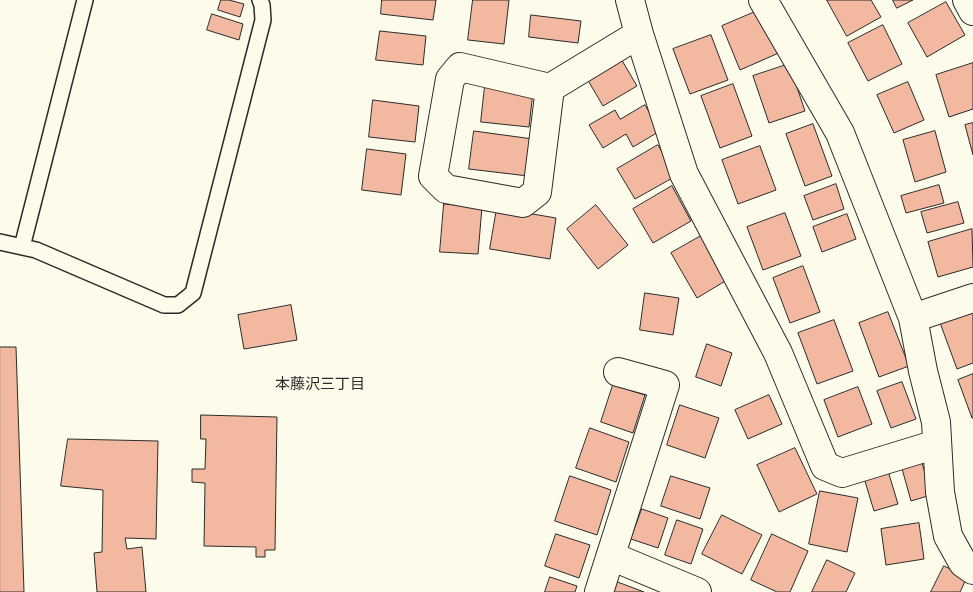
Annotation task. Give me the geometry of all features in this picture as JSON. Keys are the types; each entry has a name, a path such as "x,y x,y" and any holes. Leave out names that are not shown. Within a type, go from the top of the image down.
{"street":[{"path":"630,0 684,174 778,353 825,466 842,473 937,444"},
{"path":"764,0 840,133 913,318 922,370 936,422 940,492 948,536 963,563 973,570"},
{"path":"967,0 973,10"},
{"path":"550,88 537,192 523,204 446,189 432,176 450,78 460,67 550,88 639,34"},
{"path":"913,318 973,298"},
{"path":"599,592 665,385 618,372"},
{"path":"611,556 697,592"}],"lane":[{"path":"22,247 84,0"},
{"path":"0,242 36,250 164,305 178,305 193,293 263,20 260,0"}],"building":[{"path":"221,0 244,4 240,17 218,10"},
{"path":"382,0 436,0 433,20 381,14"},
{"path":"473,0 509,0 504,44 468,40"},
{"path":"827,0 871,0 881,17 847,36"},
{"path":"893,0 913,0 897,8"},
{"path":"946,2 965,35 927,57 908,23"},
{"path":"762,9 781,52 740,70 722,26"},
{"path":"212,14 243,24 239,40 207,30"},
{"path":"531,15 581,21 578,43 529,37"},
{"path":"883,25 902,64 868,81 848,43"},
{"path":"380,31 426,36 423,65 376,60"},
{"path":"711,35 728,80 690,94 673,49"},
{"path":"620,57 637,86 603,106 586,77"},
{"path":"973,63 973,109 949,117 936,75"},
{"path":"789,64 805,111 769,123 753,76"},
{"path":"908,82 924,120 894,133 877,95"},
{"path":"733,84 752,136 720,148 701,96"},
{"path":"485,86 533,92 529,127 481,122"},
{"path":"373,100 419,106 415,142 369,137"},
{"path":"645,105 660,131 633,147 626,134 603,148 589,125 615,110 620,119"},
{"path":"973,123 973,155 965,125"},
{"path":"813,124 832,176 805,186 786,134"},
{"path":"474,131 533,139 528,176 469,169"},
{"path":"935,131 946,172 915,182 903,140"},
{"path":"658,145 676,176 635,199 617,169"},
{"path":"760,146 776,190 738,204 722,160"},
{"path":"367,149 406,154 401,195 362,190"},
{"path":"836,184 844,209 813,220 804,196"},
{"path":"939,185 944,203 906,213 901,196"},
{"path":"672,186 691,221 653,243 633,209"},
{"path":"958,202 964,223 927,233 921,212"},
{"path":"444,204 482,207 478,254 440,252"},
{"path":"596,205 628,245 598,269 567,229"},
{"path":"497,208 556,218 550,259 490,249"},
{"path":"785,213 801,256 763,270 747,227"},
{"path":"847,214 856,239 822,252 813,227"},
{"path":"972,229 973,267 938,277 928,242"},
{"path":"701,236 727,280 697,298 671,253"},
{"path":"803,266 820,312 790,323 773,278"},
{"path":"645,293 679,298 673,335 640,330"},
{"path":"291,305 297,340 244,349 238,315"},
{"path":"973,307 973,363 957,369 939,320"},
{"path":"888,312 909,366 879,377 859,323"},
{"path":"834,320 853,371 817,384 798,333"},
{"path":"707,344 732,353 721,386 696,377"},
{"path":"0,347 16,347 24,592 0,592"},
{"path":"973,374 973,418 972,418 958,380"},
{"path":"902,382 916,419 891,428 877,391"},
{"path":"613,385 645,395 633,433 601,422"},
{"path":"858,387 872,424 838,437 824,400"},
{"path":"769,395 782,424 748,439 735,410"},
{"path":"680,405 719,418 705,458 667,445"},
{"path":"201,415 277,417 275,550 265,550 265,557 256,557 256,547 204,546 205,483 192,482 192,469 205,469 206,439 201,439"},
{"path":"590,428 629,442 616,482 576,468"},
{"path":"68,439 158,441 156,539 125,538 127,549 142,547 146,592 97,592 94,553 102,552 103,490 61,486"},
{"path":"795,448 817,494 779,512 757,465"},
{"path":"921,459 931,495 911,501 901,465"},
{"path":"888,471 898,504 874,511 864,478"},
{"path":"570,476 611,490 597,535 555,521"},
{"path":"671,476 710,488 700,519 661,506"},
{"path":"820,491 858,498 847,552 809,544"},
{"path":"642,509 668,518 658,548 631,539"},
{"path":"722,515 762,535 742,574 702,554"},
{"path":"677,520 703,529 691,564 665,555"},
{"path":"919,523 924,559 886,565 881,529"},
{"path":"556,534 590,545 579,578 545,566"},
{"path":"772,534 808,551 790,592 777,592 751,580"},
{"path":"827,560 855,573 846,592 812,592"},
{"path":"944,566 967,577 960,592 931,592"},
{"path":"550,577 577,586 575,592 545,592"},
{"path":"615,581 644,592 611,592"}],"district":[{"name":"本藤沢三丁目","path":"320,385"}]}
